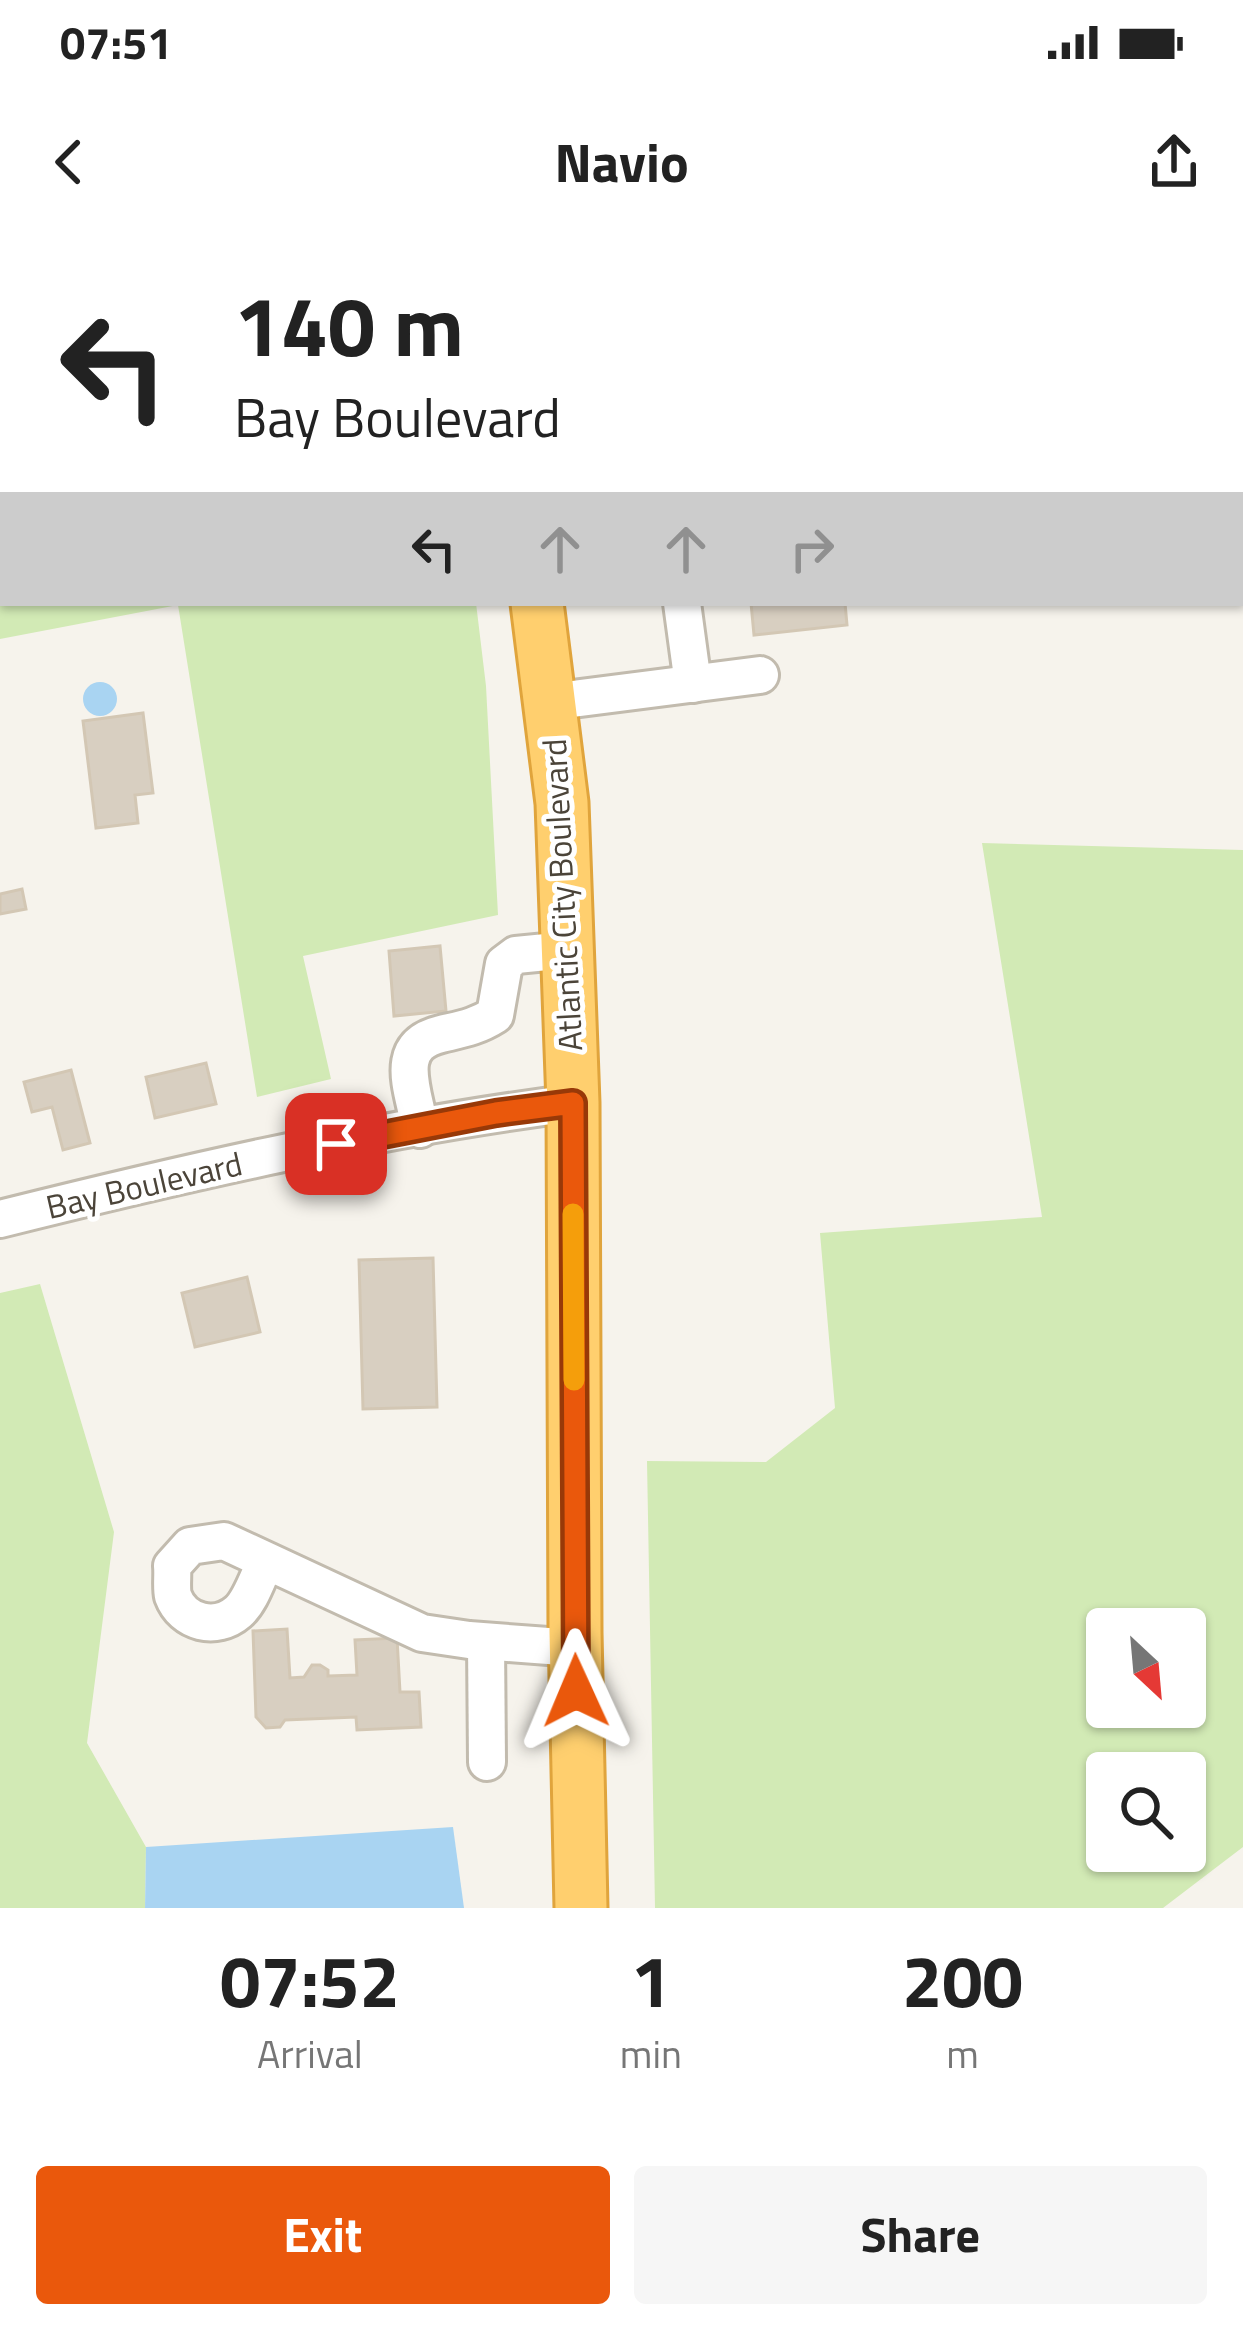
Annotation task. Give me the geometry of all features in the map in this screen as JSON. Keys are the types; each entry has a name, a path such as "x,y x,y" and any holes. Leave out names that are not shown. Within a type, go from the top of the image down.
{"highway":[{"name":"Atlantic City Boulevard","path":"537,606 562,803 573,1103 581,1908"}],"street":[{"path":"682,606 693,684"},
{"path":"549,702 760,675"},
{"path":"420,1129 409,1057 415,1045 437,1035 471,1030 495,1015 504,964 516,956 567,950"},
{"name":"Bay Boulevard","path":"0,1219 184,1173 573,1103"},
{"path":"266,1561 422,1633 575,1648"},
{"path":"485,1642 487,1762"}],"green space":[{"path":"0,606 173,606 0,639"},
{"path":"178,606 476,606 486,686 498,915 303,956 331,1079 257,1097"},
{"path":"982,843 1243,850 1243,1847 1163,1908 655,1908 647,1461 766,1462 835,1408 820,1233 1042,1217"},
{"path":"40,1284 114,1532 87,1743 146,1847 145,1908 0,1908 0,1293"}],"water":[{"path":"100,682 112,687 117,699 112,711 100,716 88,711 83,699 88,687"},
{"path":"453,1827 464,1908 145,1908 146,1847"}],"building":[{"path":"751,606 845,606 847,625 754,635"},
{"path":"143,713 153,793 135,795 138,823 96,828 83,721"},
{"path":"22,889 26,909 0,914 0,894"},
{"path":"440,946 446,1011 394,1016 389,951"},
{"path":"206,1063 216,1104 155,1118 146,1077"},
{"path":"71,1070 90,1143 63,1150 52,1107 32,1112 24,1082"},
{"path":"433,1258 437,1407 363,1409 359,1260"},
{"path":"247,1277 260,1332 195,1347 182,1293"},
{"path":"287,1629 290,1678 304,1677 312,1665 328,1670 328,1676 357,1675 355,1640 397,1638 400,1692 419,1692 421,1727 357,1730 356,1717 285,1720 280,1727 266,1728 256,1717 253,1631"}],"slow traffic":[{"path":"573,1214 574,1380"}],"route":[{"path":"336,1144 573,1103 576,1691"}]}
